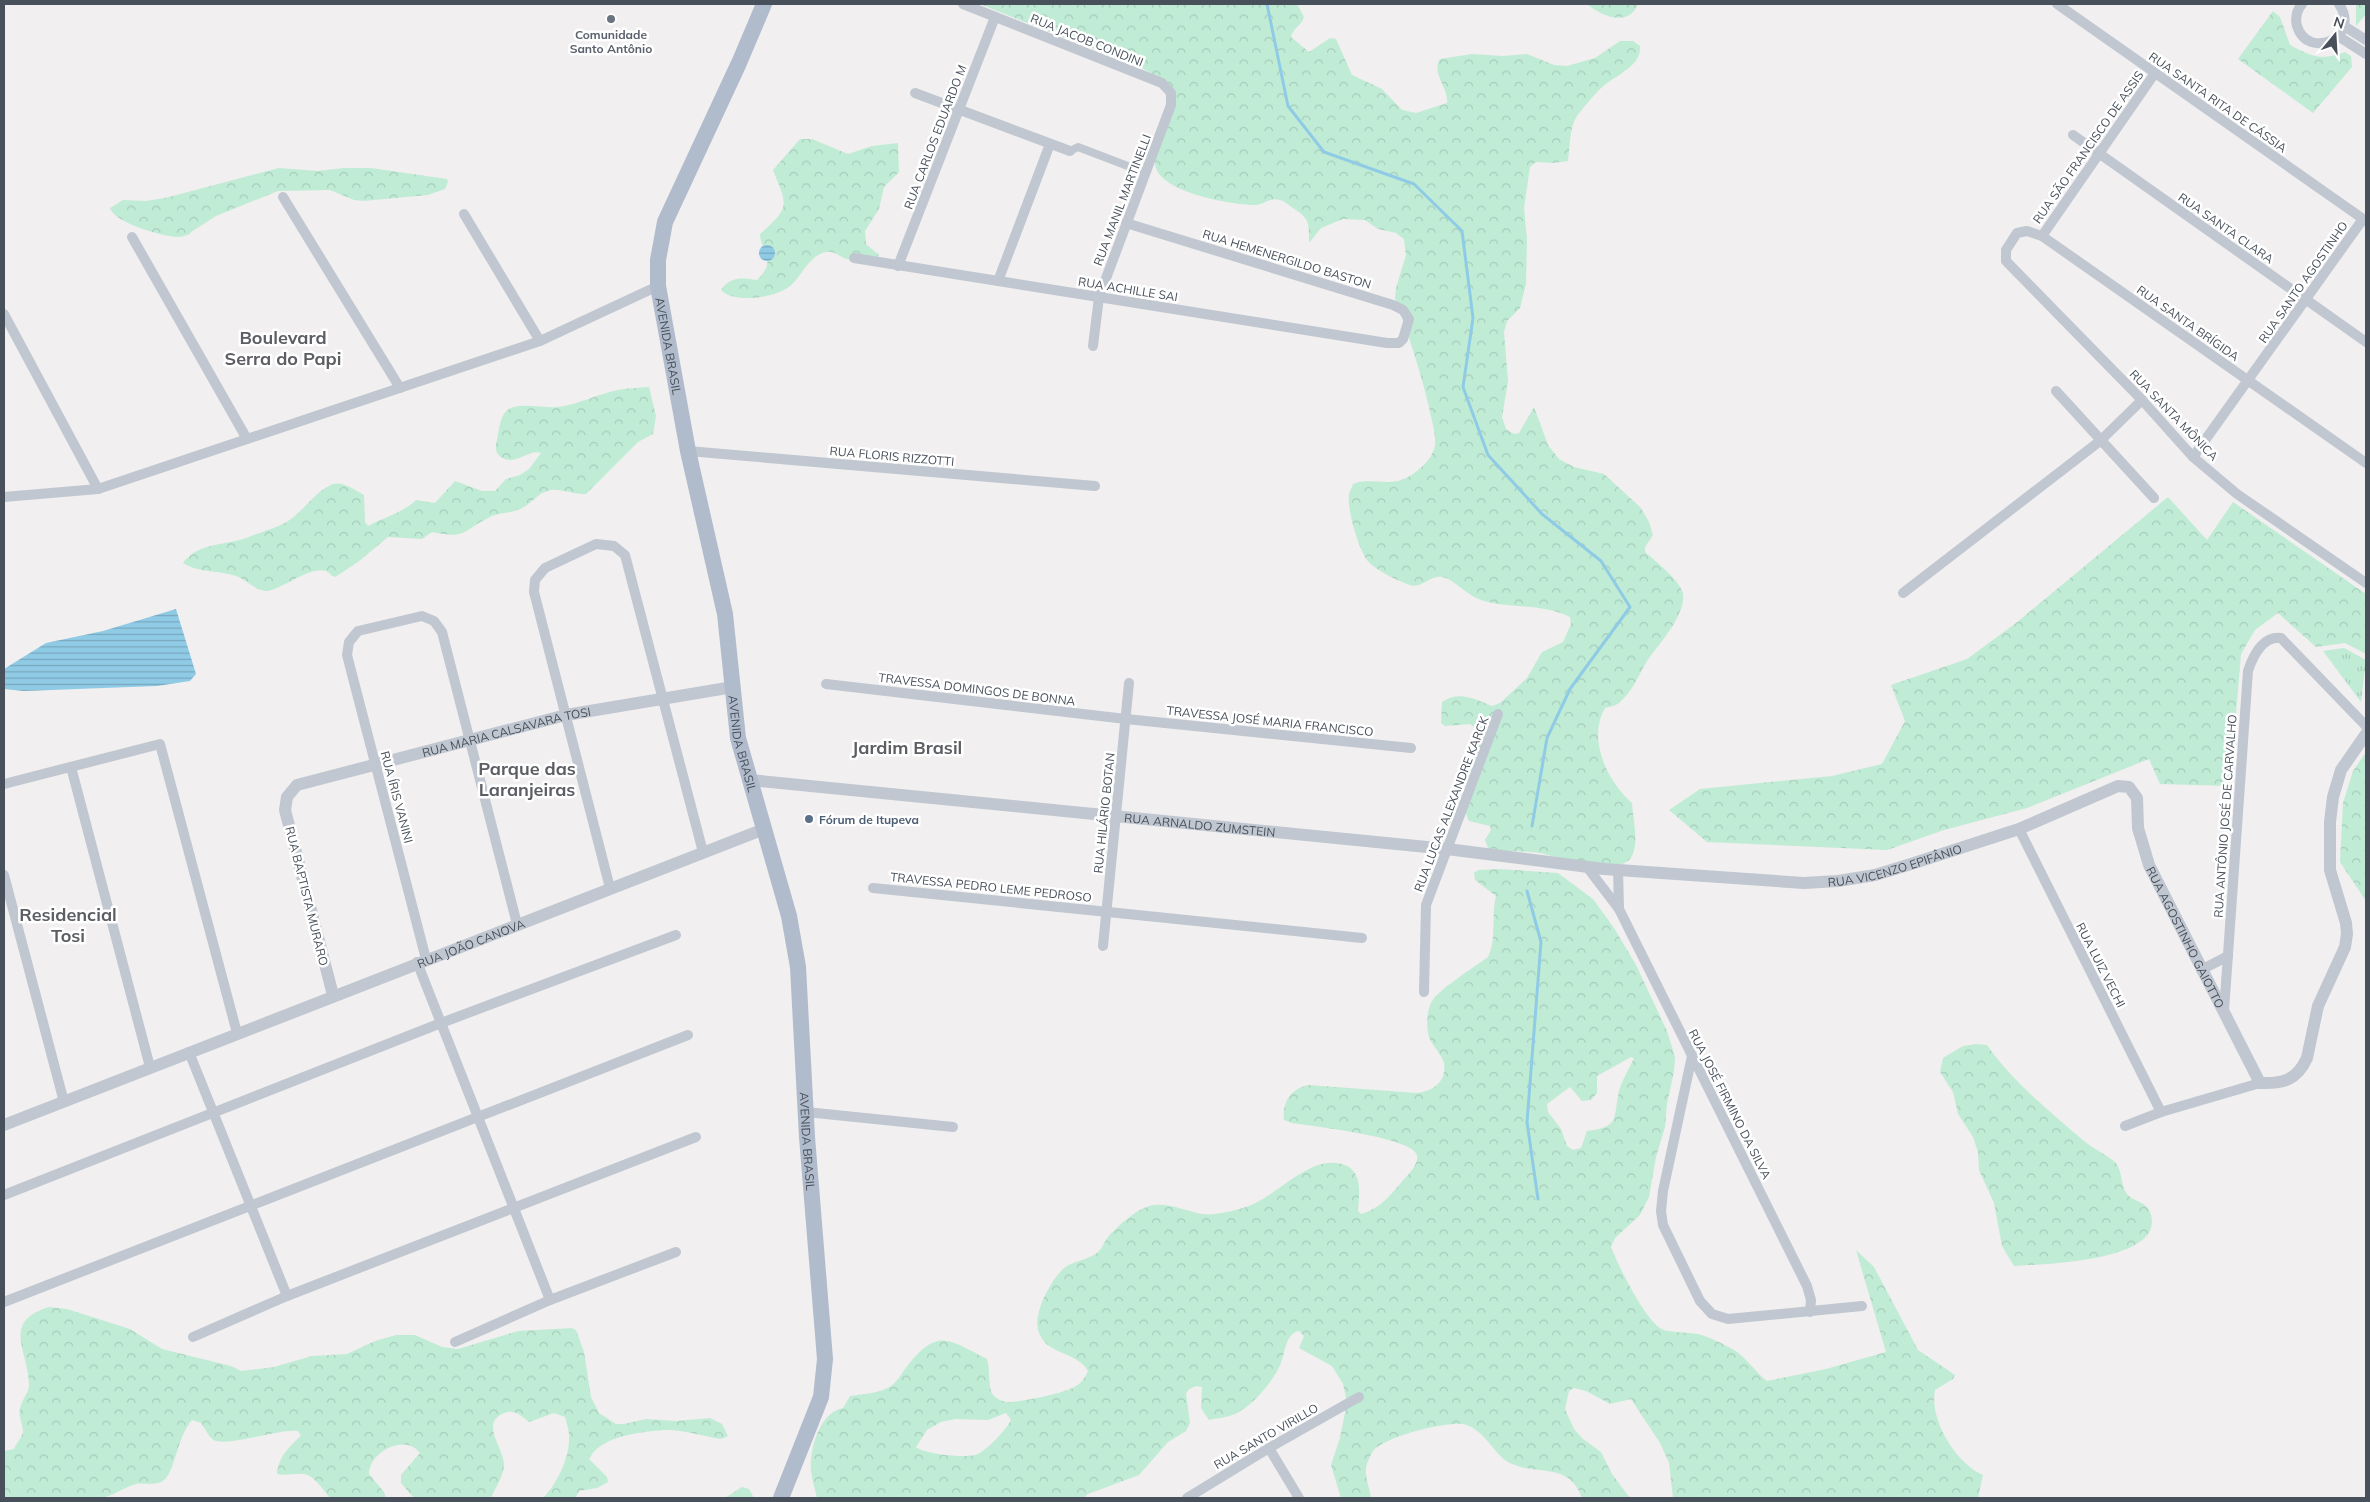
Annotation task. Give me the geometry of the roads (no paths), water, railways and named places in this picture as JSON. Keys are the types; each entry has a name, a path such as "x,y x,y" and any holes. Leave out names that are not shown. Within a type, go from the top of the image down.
{"main road":[{"name":"AVENIDA BRASIL","path":"764,4 739,63 665,222 658,260 658,286 688,451 725,614 738,738 789,916 798,967 806,1112 826,1359 821,1397 781,1498"}],"street":[{"name":"RUA JACOB CONDINI","path":"963,4 1162,83 1170,93"},
{"name":"RUA SANTA RITA DE CÁSSIA","path":"2056,4 2364,220"},
{"path":"2302,4 2296,20 2302,35 2308,40 2324,43 2338,36 2344,26 2343,10 2339,4"},
{"name":"RUA CARLOS EDUARDO M","path":"898,266 995,16"},
{"path":"2344,26 2366,40"},
{"path":"2338,36 2366,54"},
{"name":"RUA SÃO FRANCISCO DE ASSIS","path":"2042,236 2155,73"},
{"path":"915,93 1070,151 1078,147 1146,173"},
{"name":"RUA MANIL MARTINELLI","path":"1093,346 1099,297 1171,105 1170,93"},
{"name":"RUA SANTA CLARA","path":"2073,134 2366,342"},
{"path":"998,281 1050,144"},
{"path":"283,197 400,388"},
{"path":"464,214 540,340"},
{"name":"RUA SANTO AGOSTINHO","path":"2193,457 2364,220"},
{"name":"RUA HEMENERGILDO BASTON","path":"1126,224 1393,305 1403,310 1409,319 1403,338 1399,343"},
{"name":"RUA SANTA BRÍGIDA","path":"2006,261 2006,250 2016,233 2027,231 2042,236 2366,463"},
{"path":"132,237 247,439"},
{"name":"RUA ACHILLE SAI","path":"854,258 1399,343"},
{"name":"RUA SANTA MÔNICA","path":"2006,261 2142,400 2193,457 2237,494 2366,583"},
{"path":"4,497 98,489 540,340 658,286"},
{"path":"4,314 98,489"},
{"path":"2056,391 2154,498"},
{"path":"1903,592 2100,440 2142,400"},
{"name":"RUA FLORIS RIZZOTTI","path":"688,451 1094,486"},
{"path":"610,888 534,592 535,580 545,568 596,544 614,546 625,555 703,852"},
{"name":"RUA ÍRIS VANINI","path":"470,740 442,632 434,620 422,616 358,632 349,642 347,655 376,764 422,961 441,1023 550,1300"},
{"name":"RUA ANTÔNIO JOSÉ DE CARVALHO","path":"2223,1015 2248,670 2254,653 2271,640 2281,638 2366,726"},
{"name":"RUA HILÁRIO BOTAN","path":"1103,946 1129,683"},
{"name":"TRAVESSA DOMINGOS DE BONNA","path":"826,684 1126,719"},
{"name":"RUA MARIA CALSAVARA TOSI","path":"287,797 297,785 566,715 733,687"},
{"name":"RUA LUCAS ALEXANDRE KARCK","path":"1424,992 1426,905 1498,714"},
{"name":"TRAVESSA JOSÉ MARIA FRANCISCO","path":"1126,719 1411,748"},
{"path":"2125,1126 2161,1112 2260,1083 2274,1084 2288,1081 2300,1071 2307,1058 2318,1006 2345,946 2347,934 2346,924 2330,870 2330,822 2333,797 2341,770 2366,734"},
{"path":"470,740 517,924"},
{"path":"4,784 160,744 237,1033"},
{"path":"71,767 150,1067"},
{"name":"RUA ARNALDO ZUMSTEIN","path":"750,780 1447,849 1587,867 1650,871"},
{"name":"RUA VICENZO EPIFÂNIO","path":"1650,871 1787,882 1838,881 1876,875 2019,829 2118,786 2129,787"},
{"name":"RUA AGOSTINHO GAIOTTO","path":"2129,787 2137,798 2138,828 2149,865 2223,1015 2260,1083"},
{"name":"RUA BAPTISTA MURARO","path":"287,797 285,810 333,995"},
{"name":"RUA JOÃO CANOVA","path":"4,1125 333,995 764,829"},
{"name":"RUA LUIZ VECHI","path":"2019,829 2161,1112"},
{"name":"RUA JOSÉ FIRMINO DA SILVA","path":"1587,867 1619,909 1808,1286 1811,1300 1810,1312"},
{"name":"RUA JOSÉ FIRMINO DA SILVA","path":"1618,869 1619,909"},
{"path":"4,875 64,1102"},
{"name":"TRAVESSA PEDRO LEME PEDROSO","path":"873,888 1362,938"},
{"path":"4,1196 441,1023 676,935"},
{"path":"2201,970 2228,956"},
{"path":"4,1302 688,1035"},
{"path":"189,1052 287,1296"},
{"path":"1692,1056 1663,1192 1661,1211 1663,1225 1700,1301 1712,1314 1728,1319 1862,1306"},
{"path":"806,1112 953,1127"},
{"path":"193,1337 287,1296 696,1137"},
{"path":"455,1342 550,1300 676,1252"},
{"name":"RUA SANTO VIRILLO","path":"1187,1498 1358,1397"},
{"path":"1269,1448 1299,1498"}],"water":[{"path":"767,245 773,247 775,253 773,259 767,261 761,259 759,253 761,247"},
{"path":"176,609 196,674 190,681 157,686 24,691 4,689 4,669 46,643 103,631"}],"waterway":[{"path":"1267,4 1288,106 1324,152 1414,184 1462,231 1473,318 1463,387 1488,455 1542,514 1601,561 1630,607 1570,689 1547,738 1532,826"},
{"path":"1527,891 1541,942 1527,1122 1538,1199"}],"place":[{"name":"Comunidade Santo Antônio","path":"611,19"},
{"name":"Fórum de Itupeva","path":"809,819"}],"district":[{"name":"Boulevard Serra do Papi","path":"283,347"},
{"name":"Jardim Brasil","path":"907,747"},
{"name":"Parque das Laranjeiras","path":"527,778"},
{"name":"Residencial Tosi","path":"68,924"}]}
